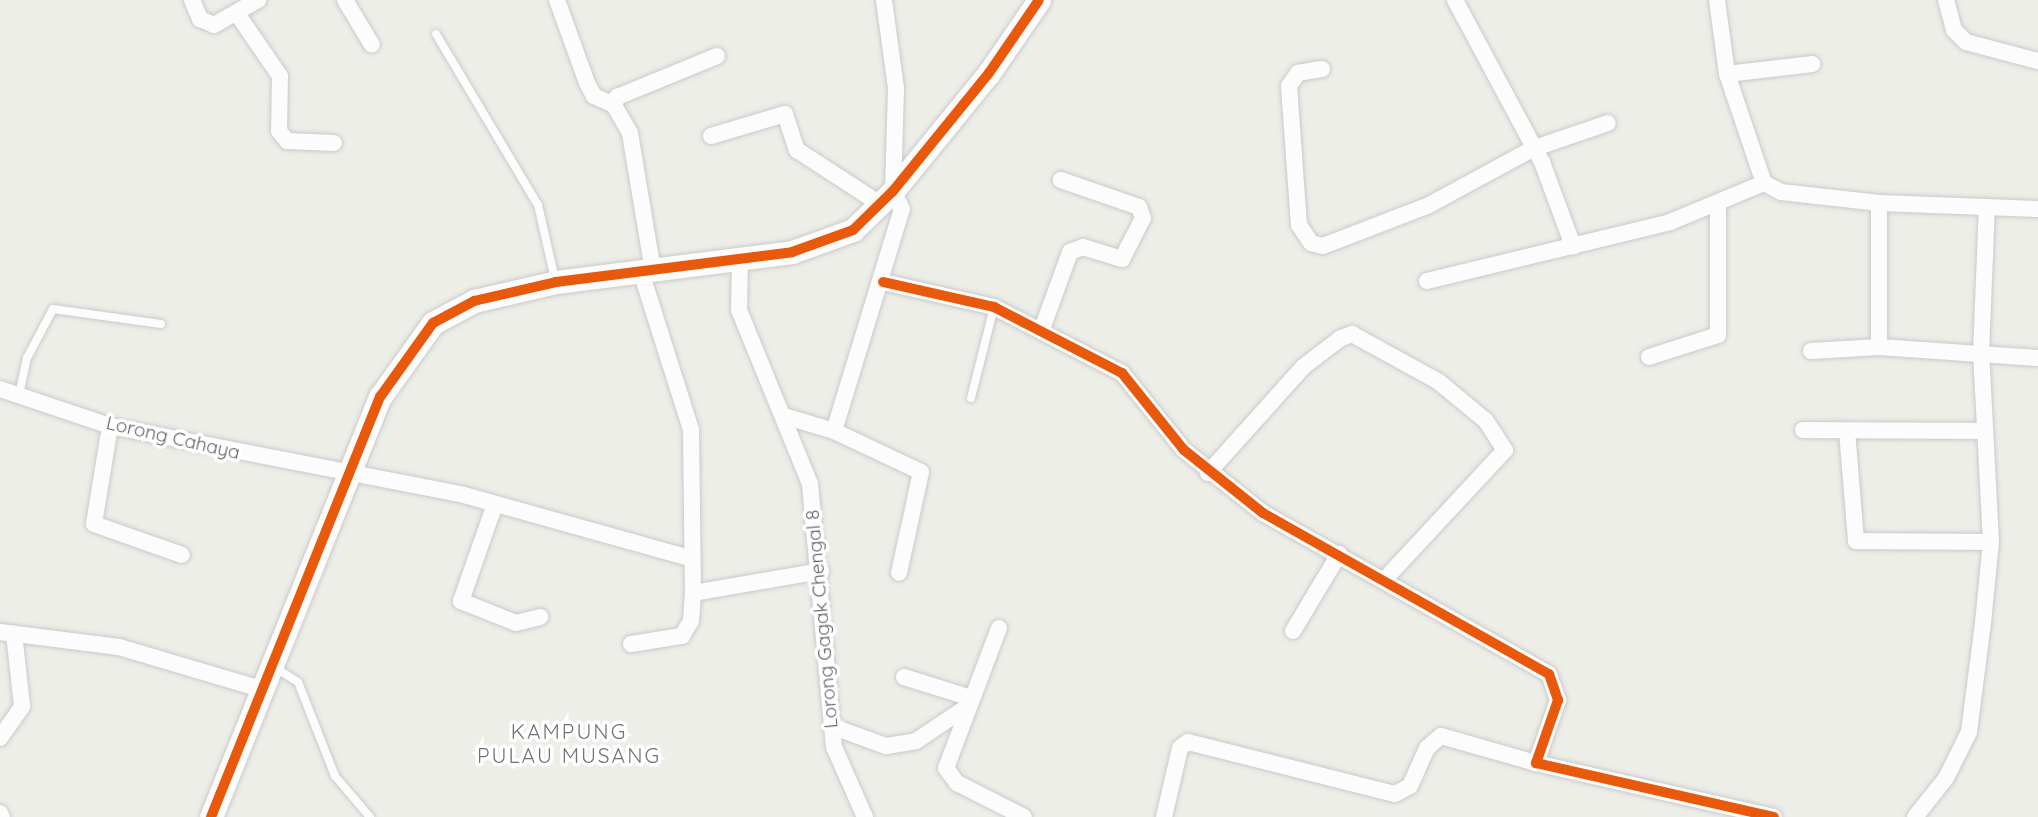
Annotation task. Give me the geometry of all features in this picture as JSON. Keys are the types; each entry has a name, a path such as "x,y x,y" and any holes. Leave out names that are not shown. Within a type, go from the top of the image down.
{"street":[{"path":"192,0 200,19 214,25 238,15 258,0"},
{"path":"345,0 372,45"},
{"path":"557,0 587,83 594,96 614,104 636,157 647,272 691,430 691,621 681,636 631,644"},
{"path":"884,0 895,88 886,197"},
{"path":"211,817 380,397 433,323 474,300 556,282 740,260 820,246 853,230 886,197 1038,0"},
{"path":"1455,0 1532,149 1573,246"},
{"path":"1717,0 1727,74 1764,184 1781,192 1879,202 2038,209"},
{"path":"1946,0 1954,30 1966,42 2038,61"},
{"path":"238,15 280,76 279,131 287,141 334,143"},
{"path":"614,104 617,97 717,56"},
{"path":"1727,74 1812,64"},
{"path":"1322,69 1298,73 1289,86 1299,225 1311,243 1334,246 1429,205 1532,149 1608,122"},
{"path":"710,136 785,114 797,150 886,197 902,209 883,282 834,430"},
{"path":"1042,329 1070,252 1083,247 1122,259 1143,218 1139,207 1061,180"},
{"path":"1427,281 1573,246 1718,203 1764,184"},
{"path":"1879,202 1879,347"},
{"path":"1649,357 1718,335 1718,203"},
{"path":"1914,817 1946,778 1969,732 1991,542 1981,354 1987,207"},
{"name":"Lorong Gagak Chengal 8","path":"740,260 739,310 810,484 821,571 831,726 839,763 865,817"},
{"path":"883,282 994,307 1042,329 1122,373 1208,473 1339,554 1549,674 1558,700 1536,763"},
{"path":"1208,473 1303,366 1341,338 1352,334 1439,382 1486,421 1505,450 1385,579"},
{"path":"1811,351 1879,347 2038,358"},
{"name":"Lorong Cahaya","path":"0,389 110,426 495,504 690,558"},
{"path":"784,415 834,430 921,472 899,573"},
{"path":"110,426 94,524 182,555"},
{"path":"1804,430 1985,431"},
{"path":"1847,431 1856,541 1991,542"},
{"path":"495,504 461,601 516,623 540,617"},
{"path":"1293,631 1339,554"},
{"path":"693,593 821,571"},
{"path":"999,628 947,758 950,776 1024,817"},
{"path":"0,738 22,706 7,632 119,647 261,689"},
{"path":"904,677 969,702"},
{"path":"831,726 886,746 916,741 969,702"},
{"path":"1164,817 1180,748 1188,741 1395,794 1410,786 1427,748 1441,736 1536,763 1774,817"}],"lane":[{"path":"436,34 538,205 556,282"},
{"path":"971,397 994,307"},
{"path":"19,395 27,358 54,309 161,324"},
{"path":"271,666 298,682 335,776 370,817"}],"cycle path":[{"path":"211,817 380,397 433,323 474,301 556,282 792,252 853,230 893,191 989,73 1039,0"},
{"path":"883,282 994,307 1122,373 1184,450 1263,513 1549,674 1558,700 1536,763 1774,817"}],"district":[{"name":"KAMPUNG PULAU MUSANG","path":"569,743"}]}
